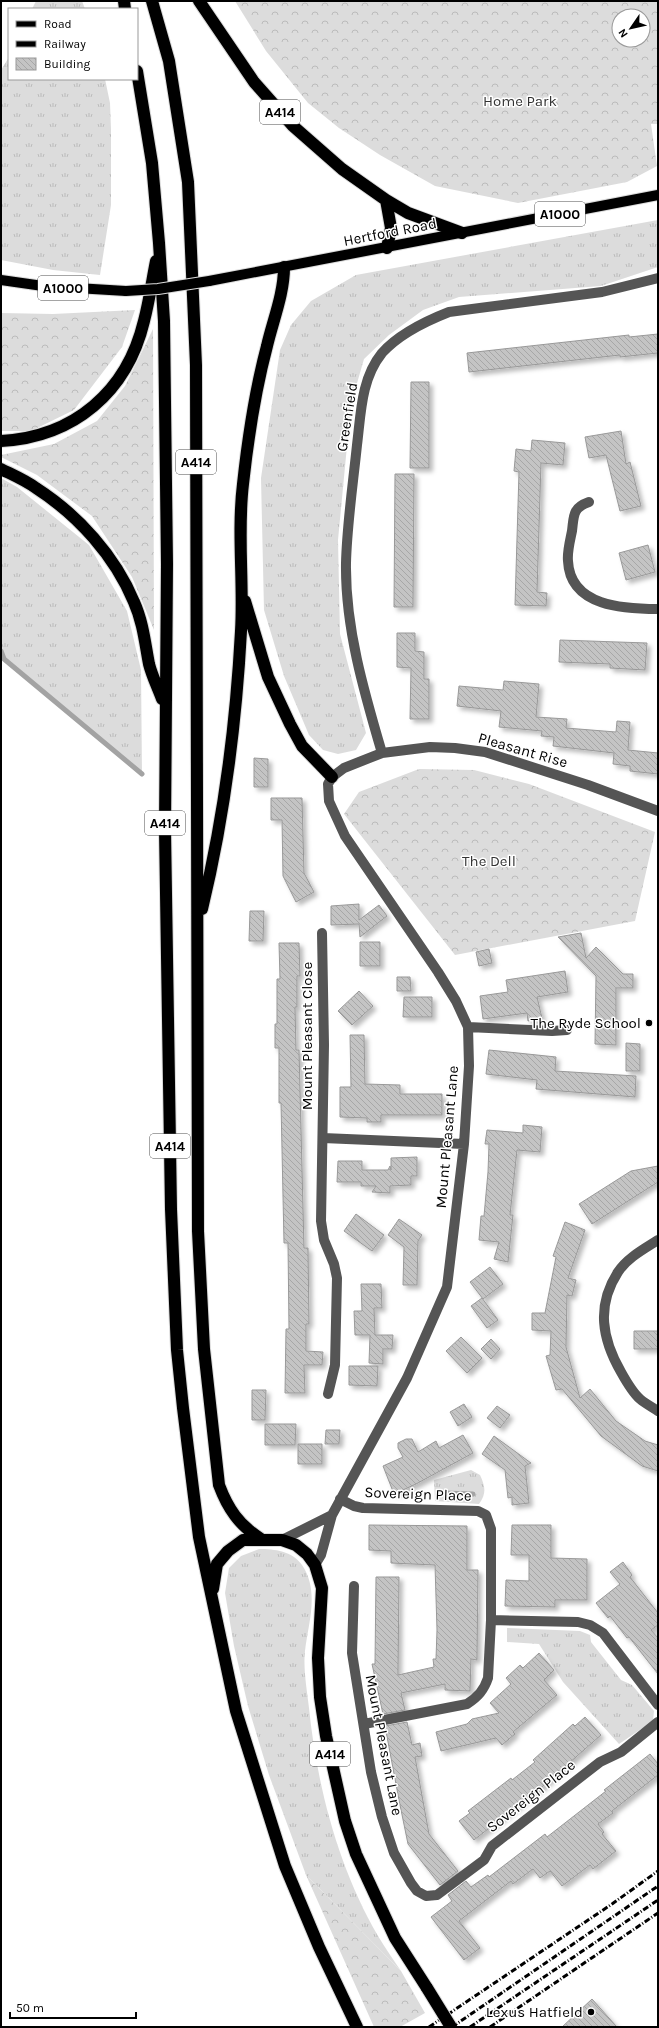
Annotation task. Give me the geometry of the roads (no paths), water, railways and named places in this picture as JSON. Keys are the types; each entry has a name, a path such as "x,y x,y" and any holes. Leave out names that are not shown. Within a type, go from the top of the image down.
{"highway":[{"name":"A414","path":"152,1 169,62 188,182 196,365 198,1231 204,1349 219,1485 225,1499 245,1528 261,1539"},
{"name":"A414","path":"199,1 254,82 293,126 342,170 386,200 408,212 462,233"},
{"name":"A414","path":"138,77 152,163 160,243 164,321 167,564 165,705 170,1177 177,1357 199,1537 236,1711 285,1866 319,1947 357,2027"},
{"path":"386,200 391,228 387,248"},
{"name":"A414","path":"1,441 36,436 58,429 82,416 109,392 134,350 144,322 160,243"},
{"name":"A414","path":"198,928 214,857 236,708 241,629 241,513 243,485 255,399 284,282 284,267"},
{"name":"A414","path":"1,469 36,487 65,508 94,539 117,570 134,602 145,635 150,666 165,705"},
{"path":"241,589 268,677 290,724 302,746 332,777"},
{"name":"A414","path":"212,1594 217,1564 228,1551 243,1540 282,1540 296,1545 307,1554 315,1565 322,1588 318,1658 320,1697 326,1736 345,1821 356,1854 389,1926 451,2027"}],"main road":[{"name":"Hertford Road","path":"1,280 43,286 126,291 158,289 387,248 658,195"}],"street":[{"name":"Greenfield","path":"382,753 367,703 349,616 346,563 352,489 363,392 374,365 382,353 401,337 434,318 449,312 602,292 658,278"},
{"path":"589,502 580,506 574,513 568,561 570,573 576,585 597,601 610,606 658,610"},
{"name":"Pleasant Rise","path":"332,777 344,768 382,753 430,747 456,748 485,752 588,785 658,811"},
{"name":"Mount Pleasant Lane","path":"315,1565 321,1555 332,1515 406,1378 446,1287 464,1144 469,1066 468,1027 438,972 345,836 335,816 327,792 328,784 332,777"},
{"name":"Mount Pleasant Close","path":"322,933 324,1045 321,1221 324,1240 334,1264 337,1278 335,1365 328,1394"},
{"path":"468,1027 552,1031 567,1030"},
{"path":"322,1138 464,1144"},
{"path":"658,1240 638,1252 618,1271 608,1291 604,1329 610,1354 624,1379 639,1398 658,1411"},
{"name":"Sovereign Place","path":"340,1499 354,1506 363,1508 471,1511 486,1515 491,1529 491,1620 488,1678 485,1687 477,1697 467,1704 364,1724"},
{"path":"282,1540 332,1515"},
{"name":"Mount Pleasant Lane","path":"354,1586 352,1653 371,1772 382,1817 394,1853 414,1887 417,1891 426,1896"},
{"path":"491,1620 578,1622 590,1625 603,1633 658,1705"},
{"name":"Sovereign Place","path":"426,1896 437,1895 478,1865 484,1860 492,1846 600,1762 620,1752 658,1722"}],"waterway":[{"path":"1,651 4,659 142,774"},
{"path":"443,1493 473,1494"}],"railway":[{"path":"429,2027 612,1904 658,1871"},
{"path":"452,2027 658,1886"},
{"path":"470,2027 658,1900"},
{"path":"490,2027 658,1913"}],"place":[{"name":"The Ryde School","path":"649,1023"},
{"name":"Lexus Hatfield","path":"591,2012"}],"park label":[{"name":"Home Park","path":"520,101"},
{"name":"The Dell","path":"489,861"}]}
